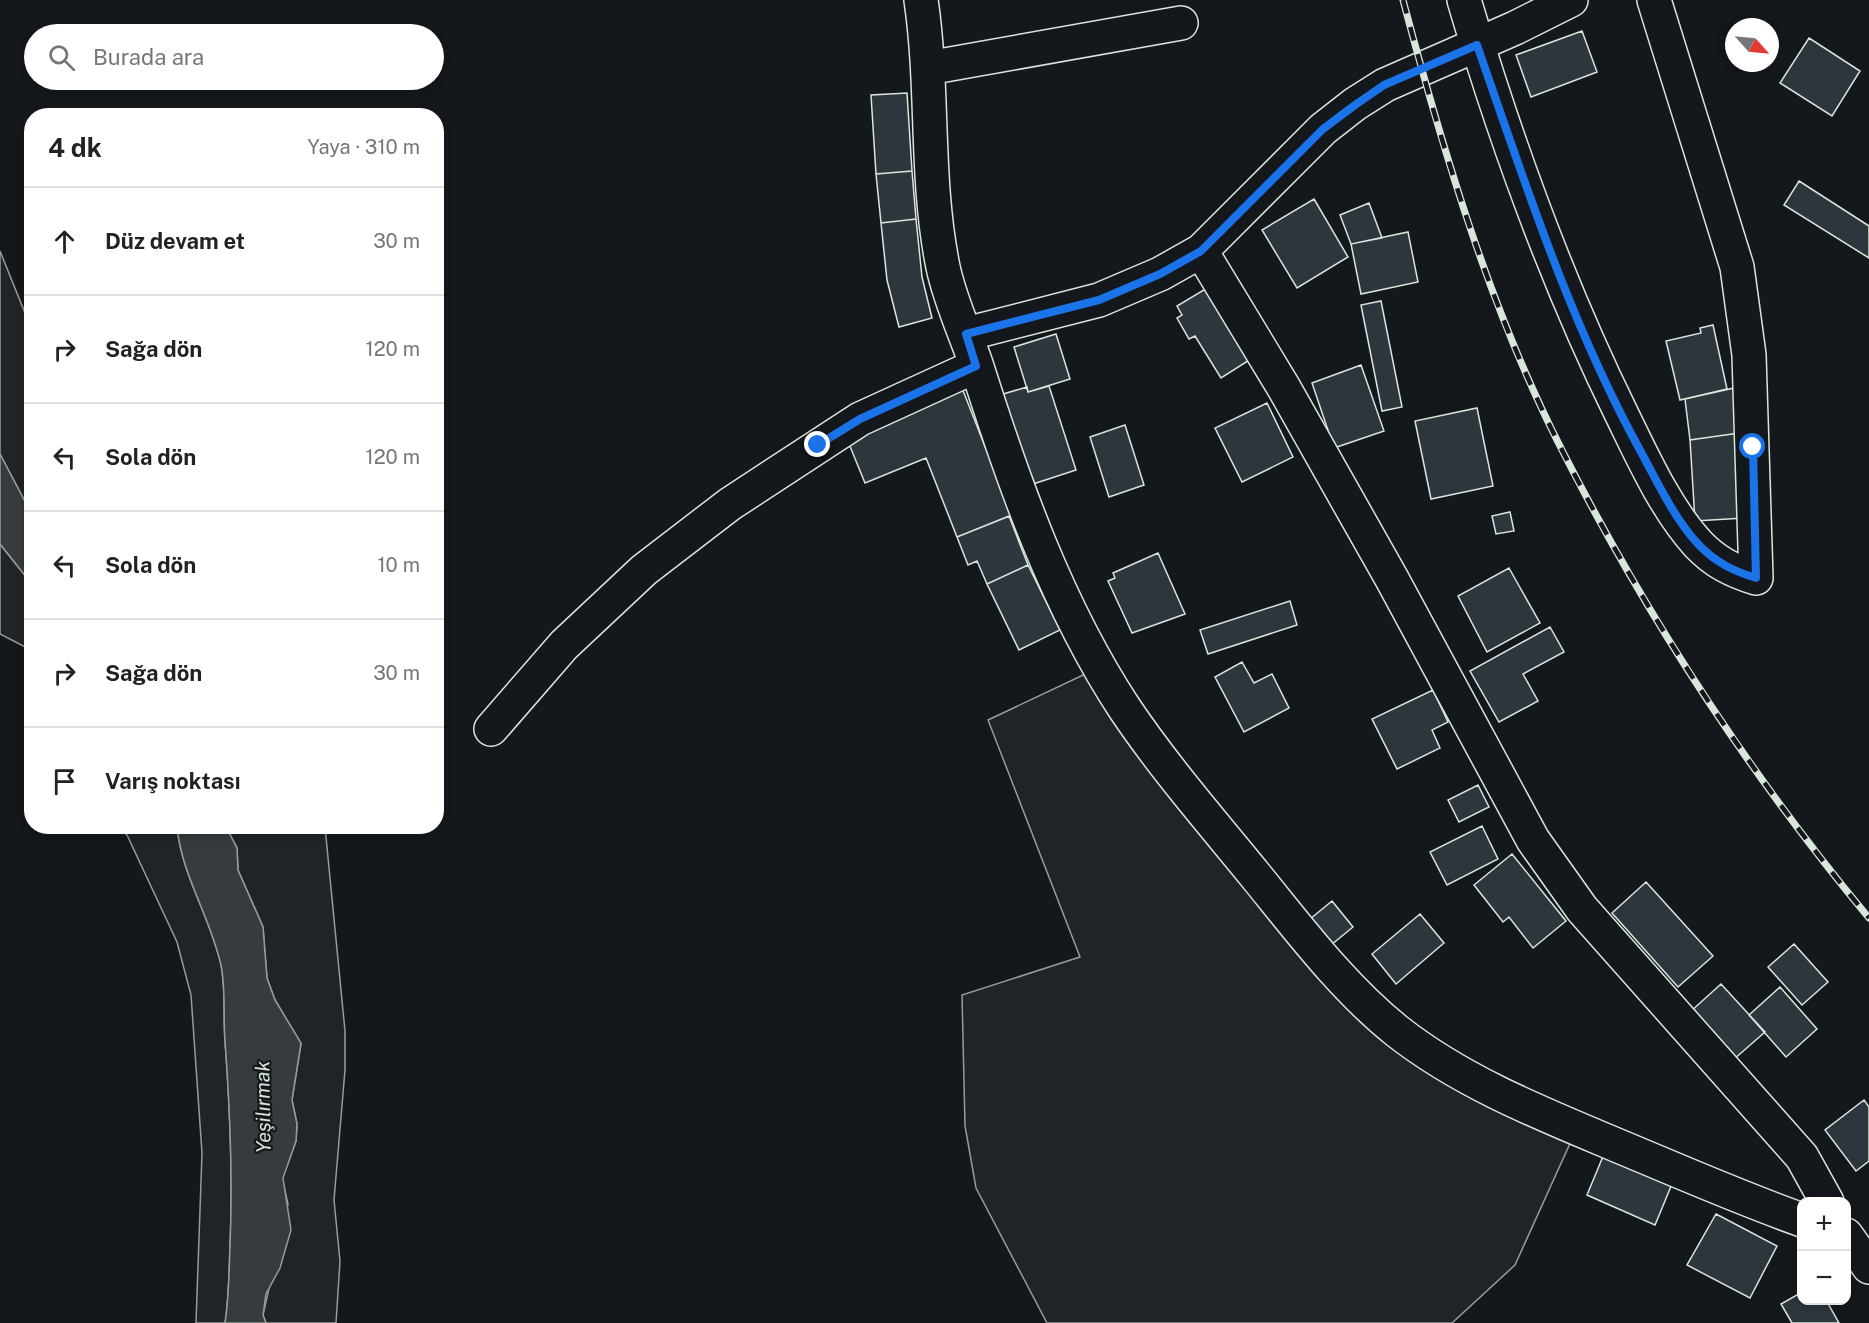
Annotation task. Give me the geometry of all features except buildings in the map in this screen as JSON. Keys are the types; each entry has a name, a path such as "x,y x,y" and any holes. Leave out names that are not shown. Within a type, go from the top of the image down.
{"street":[{"path":"921,0 928,68 934,219 944,272 994,423 1033,524 1076,624 1126,709 1175,777 1334,970 1397,1030 1440,1060 1484,1085 1551,1117 1797,1218"},
{"path":"1464,0 1477,45 1534,211 1582,334 1633,437 1671,505 1697,543 1724,566 1756,578 1749,355 1737,267 1654,0"},
{"path":"966,334 1099,300 1160,274 1201,251 1315,137 1384,85 1477,45 1571,0"},
{"path":"928,68 1181,23"},
{"path":"1201,251 1284,388 1386,569 1533,840 1582,909 1802,1157 1824,1197"},
{"path":"491,729 572,637 644,570 730,504 860,419 976,366"},
{"path":"1851,1241 1869,1267"}],"shaded area":[{"path":"0,251 24,311 24,500 0,454"},
{"path":"0,544 24,574 24,646 0,634"},
{"path":"1100,667 1397,1030 1577,1128 1515,1265 1452,1323 1047,1323 976,1188 965,1126 962,995 1080,957 988,720"},
{"path":"178,834 184,862 216,947 223,974 231,1169 229,1275 225,1323 196,1323 202,1153 191,995 177,942 127,835"},
{"path":"230,834 326,834 345,1031 345,1070 334,1200 340,1261 336,1323 266,1323 263,1315 288,1204 282,1178 296,1141 297,1124 292,1100 301,1044 275,1000 267,978 263,927 238,870 237,848"}],"water":[{"path":"0,454 24,500 24,574 0,544"},
{"name":"Yeşilırmak","path":"178,834 230,834 237,848 238,870 263,927 267,978 275,1000 301,1043 292,1100 297,1124 296,1141 283,1178 291,1230 280,1268 266,1294 263,1315 266,1323 225,1323 229,1284 231,1194 230,1118 223,984 216,947 184,862"}],"railway":[{"path":"1403,0 1452,173 1491,287 1513,343 1563,452 1595,514 1703,694 1783,808 1869,918"}],"route":[{"path":"818,445 860,419 976,366 966,334 1099,300 1160,274 1201,251 1290,160 1323,129 1355,105 1384,85 1477,45 1534,211 1582,334 1633,437 1671,505 1697,543 1724,566 1756,578 1753,447"}]}
